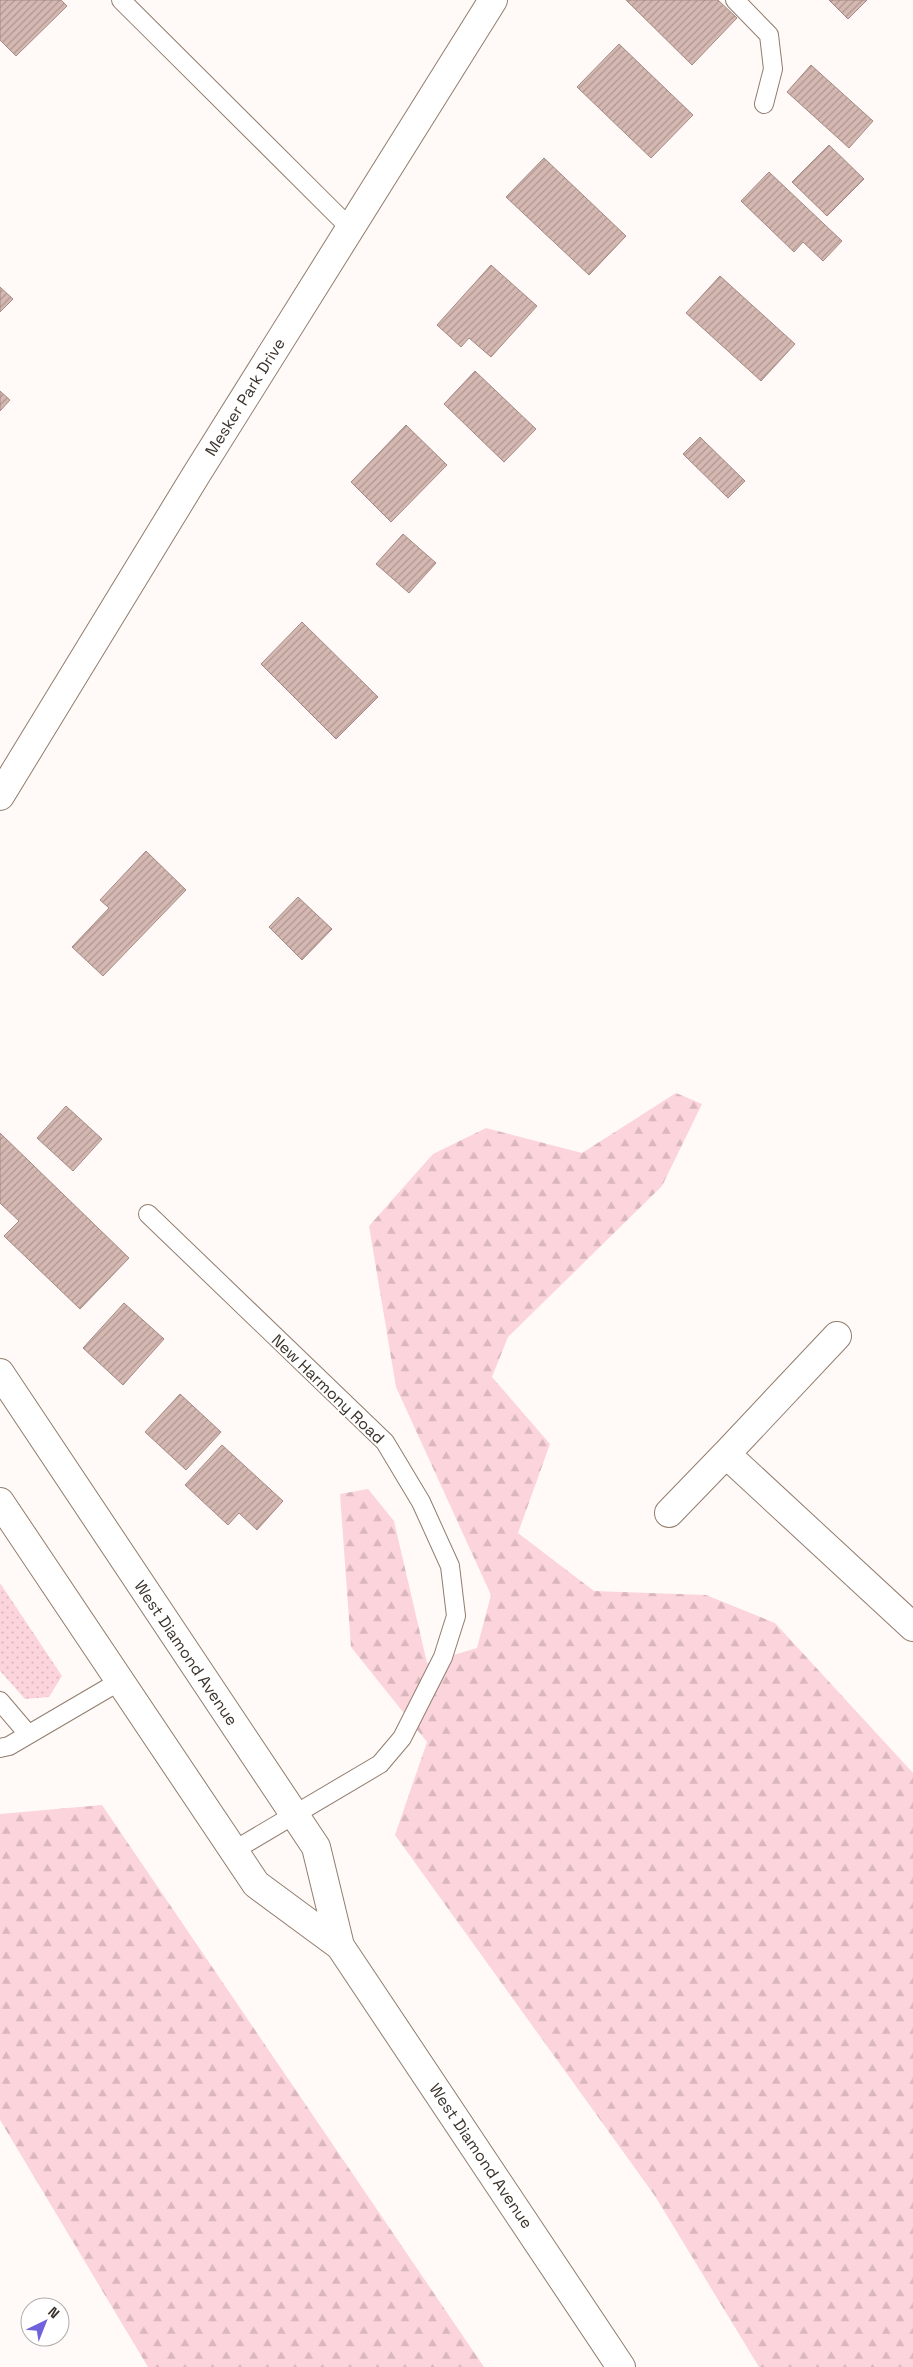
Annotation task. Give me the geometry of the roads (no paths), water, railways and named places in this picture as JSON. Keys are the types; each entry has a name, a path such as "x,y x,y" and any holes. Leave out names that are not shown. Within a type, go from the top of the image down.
{"main road":[{"name":"Mesker Park Drive","path":"0,796 350,228 493,0"},
{"path":"669,1513 837,1336"},
{"name":"West Diamond Avenue","path":"0,1373 316,1847 340,1946"},
{"path":"726,1454 913,1627"},
{"name":"West Diamond Avenue","path":"0,1502 256,1884 340,1946 622,2367"}],"lane":[{"path":"121,0 350,228"},
{"path":"735,0 769,36 773,70 764,104"},
{"name":"New Harmony Road","path":"148,1214 385,1442 421,1502 450,1566 456,1616 443,1657 414,1718 402,1738 380,1764 233,1850"},
{"path":"0,1748 9,1746 120,1680"},
{"path":"0,1701 28,1734"}]}
